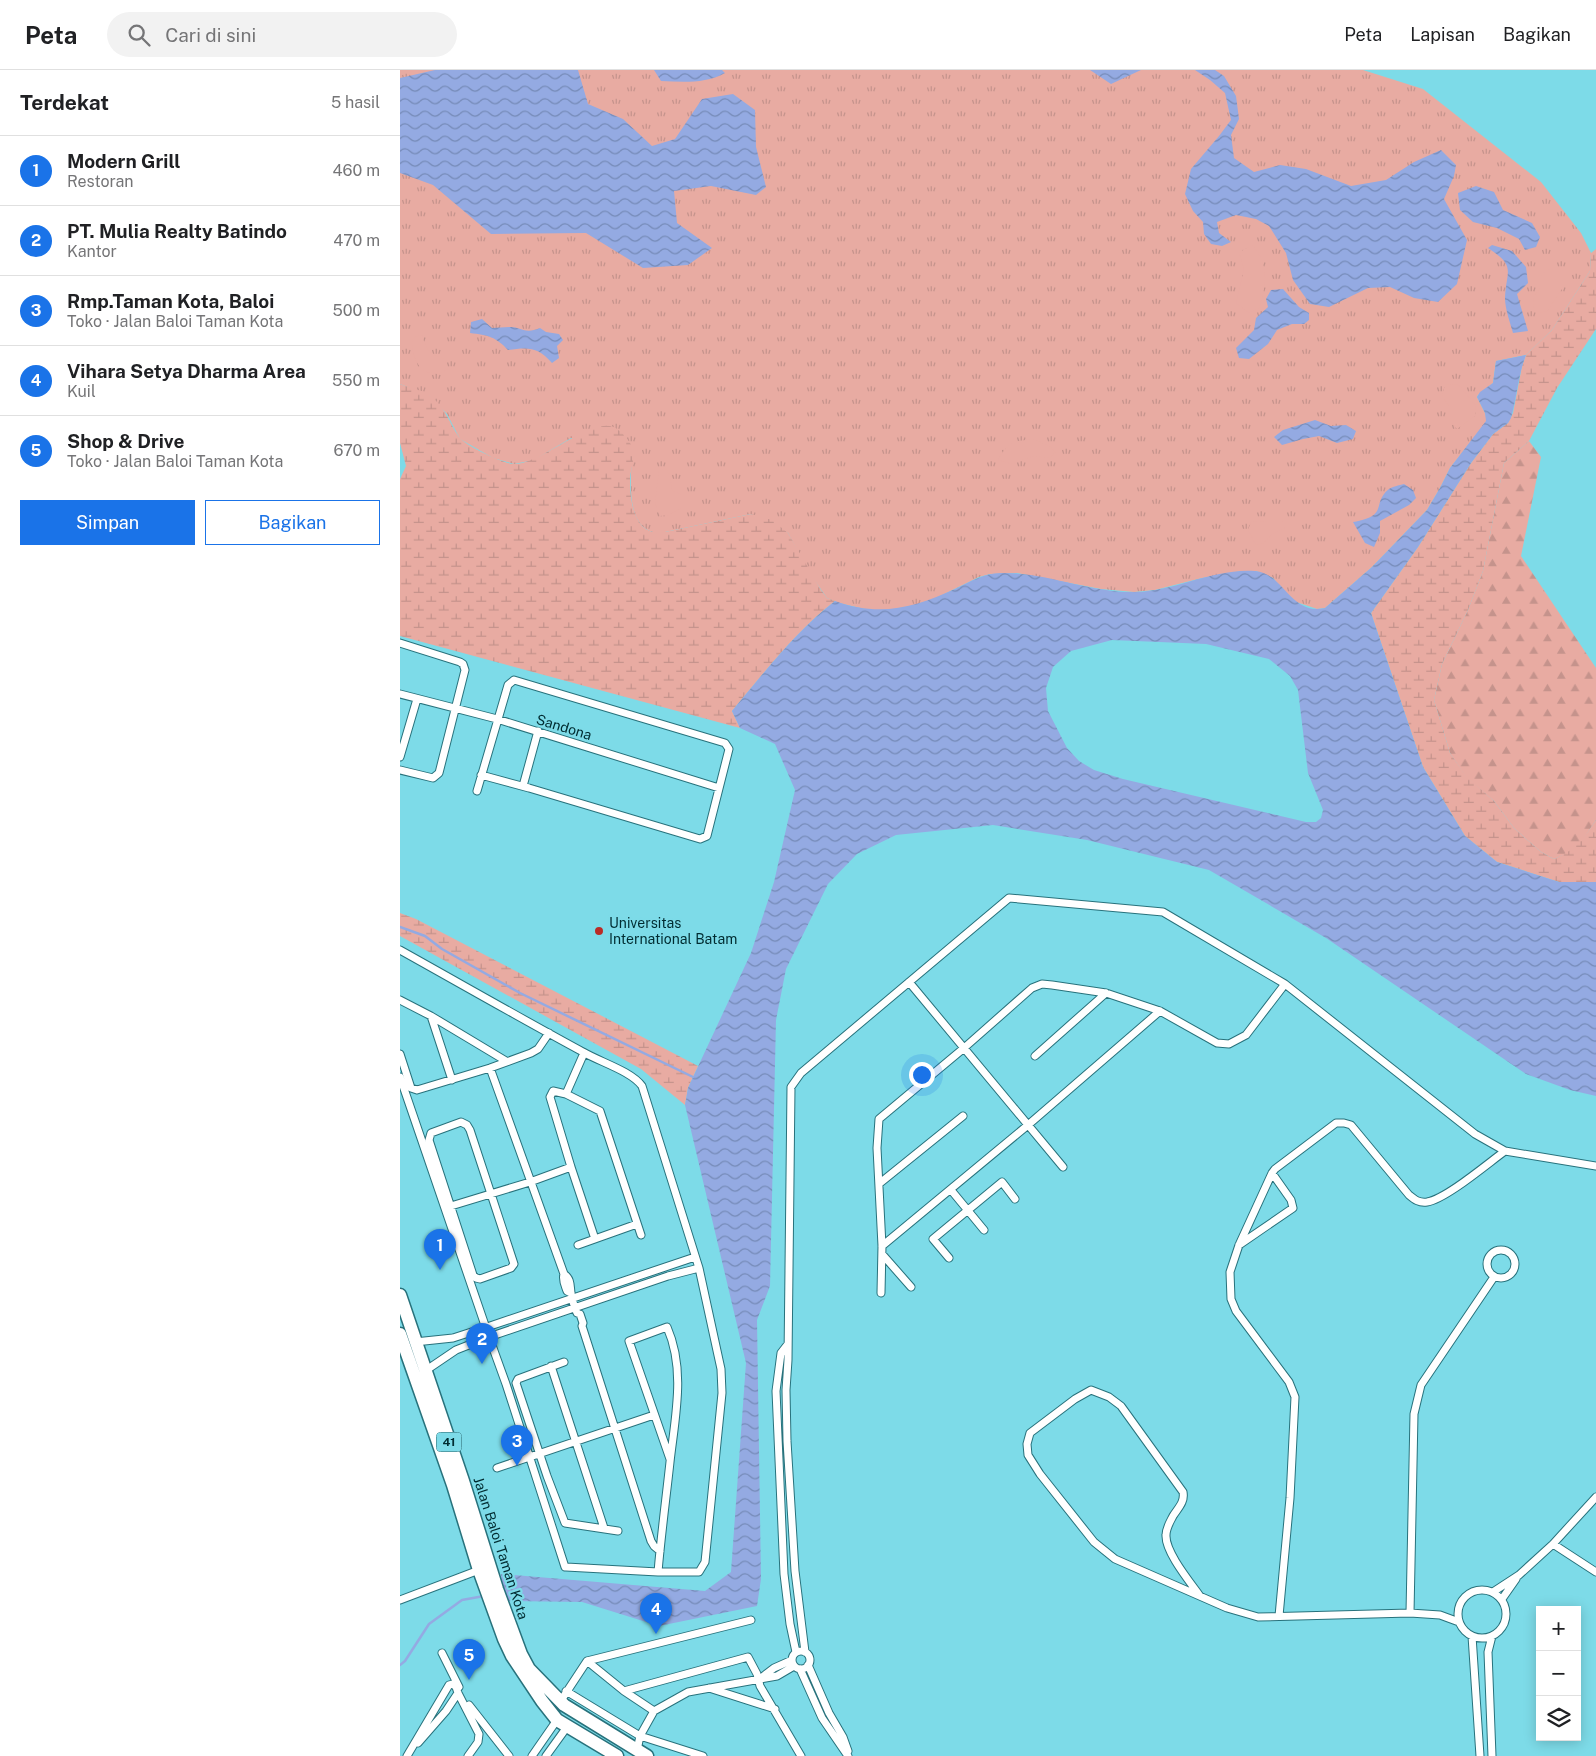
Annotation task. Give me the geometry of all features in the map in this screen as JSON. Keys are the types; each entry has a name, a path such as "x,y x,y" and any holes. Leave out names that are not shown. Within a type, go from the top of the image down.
{"highway":[{"name":"Jalan Baloi Taman Kota","path":"400,1295 494,1594 504,1639 512,1656 536,1693 562,1724 617,1756"},
{"name":"Jalan Baloi Taman Kota","path":"400,1334 458,1483 480,1570 494,1594 529,1669 642,1753"}],"street":[{"path":"400,643 463,664 465,670 440,769 436,776 433,778 400,770"},
{"path":"477,791 481,775 497,719 511,681 518,680 725,743 729,748 707,836 700,839 481,775"},
{"name":"Sandona","path":"400,694 417,700 497,719 719,788"},
{"path":"400,757 417,700"},
{"path":"523,786 538,732"},
{"path":"849,1756 842,1737 808,1666 810,1660 805,1652 795,1571 787,1441 791,1087 801,1073 1009,898 1163,912 1285,984 1475,1134 1506,1151 1596,1166"},
{"path":"400,950 584,1053 633,1077 642,1086 696,1257 721,1369 722,1393 705,1562 699,1572 658,1572 565,1567 531,1458 400,1078"},
{"path":"909,982 1063,1167"},
{"path":"881,1293 882,1246 877,1148 879,1119 1032,988 1042,984 1106,993 1160,1010 1217,1043 1229,1044 1246,1035 1285,984"},
{"path":"1035,1056 1106,993"},
{"path":"400,1000 431,1016 506,1061"},
{"path":"882,1246 1028,1125 1160,1010"},
{"path":"431,1016 452,1080"},
{"path":"400,1054 413,1090 452,1080 531,1053 538,1049 549,1033"},
{"path":"566,1094 584,1053"},
{"path":"490,1068 564,1274 570,1283 576,1311 574,1315 579,1326 582,1326 651,1540 660,1551"},
{"path":"596,1239 571,1167 550,1097 553,1092 566,1094 600,1112 642,1235"},
{"path":"880,1183 963,1116"},
{"path":"461,1122 467,1125 491,1194 514,1264 511,1268 480,1279 474,1275 429,1136 436,1130 461,1122"},
{"path":"1279,1616 1290,1498 1295,1398 1288,1382 1236,1311 1231,1299 1230,1272 1239,1245 1272,1172 1336,1123 1344,1122 1350,1125 1409,1195 1417,1202 1425,1202 1439,1199 1506,1151"},
{"path":"451,1206 530,1182 571,1167"},
{"path":"1239,1245 1293,1208 1291,1200 1272,1172"},
{"path":"949,1258 934,1239 1002,1182 1015,1198"},
{"path":"950,1190 984,1230"},
{"path":"578,1245 637,1224"},
{"path":"1501,1250 1513,1256 1515,1264 1512,1274 1504,1279 1494,1277 1487,1270 1489,1256 1501,1250"},
{"path":"882,1254 911,1287"},
{"path":"415,1342 453,1338 572,1296 696,1257"},
{"path":"425,1371 456,1350 489,1337 576,1311 635,1287 699,1268"},
{"path":"1410,1612 1414,1414 1416,1404 1421,1386 1494,1277"},
{"path":"633,1278 635,1287"},
{"path":"658,1572 676,1415 678,1379 674,1343 667,1327 629,1341 670,1459"},
{"path":"788,1344 781,1353 776,1391 784,1574 790,1624 796,1652 795,1665 822,1718 849,1756"},
{"path":"564,1362 518,1379 516,1383 565,1523 618,1531"},
{"path":"551,1366 604,1528"},
{"path":"1200,1596 1174,1557 1166,1537 1168,1524 1183,1501 1183,1492 1121,1406 1108,1397 1091,1390 1075,1398 1030,1433 1027,1444 1028,1455 1040,1474 1094,1542 1115,1559 1227,1608 1258,1617 1410,1612 1440,1615 1459,1622"},
{"path":"497,1468 654,1415"},
{"path":"1493,1592 1519,1575 1552,1544 1596,1497"},
{"path":"1552,1544 1596,1572"},
{"path":"400,1600 480,1570"},
{"path":"1502,1600 1519,1575"},
{"path":"1479,1590 1493,1592 1502,1600 1505,1606 1506,1620 1498,1632 1492,1636 1486,1638 1472,1636 1462,1628 1459,1622 1458,1609 1466,1596 1472,1592 1479,1590"},
{"path":"1440,1615 1458,1609"},
{"path":"704,1756 640,1736 563,1696 587,1661 751,1620"},
{"path":"1472,1636 1480,1756"},
{"path":"1492,1636 1488,1652 1492,1756"},
{"path":"796,1652 805,1652"},
{"path":"442,1653 472,1711 509,1756"},
{"path":"624,1690 748,1657 760,1686 801,1756"},
{"path":"587,1661 654,1711"},
{"path":"642,1753 640,1736 654,1711 688,1692 759,1680 774,1668 795,1665 808,1666"},
{"path":"409,1753 449,1685 453,1684 456,1686 479,1734 478,1742 468,1756"},
{"path":"706,1688 775,1709"},
{"path":"409,1753 446,1711 458,1693"},
{"path":"1478,1716 1491,1715"},
{"path":"532,1756 562,1724"},
{"path":"546,1756 562,1724"}],"green space":[{"path":"400,70 1363,70 1423,89 1541,182 1581,233 1591,253 1590,271 1552,330 1526,355 1496,361 1493,383 1477,397 1487,421 1450,468 1427,510 1372,567 1325,608 1317,609 1296,602 1273,578 1256,571 1242,571 1202,578 1155,590 1134,592 1101,589 1017,573 990,574 979,577 934,599 915,605 891,610 869,610 839,603 827,598 809,572 788,533 751,514 665,532 653,532 644,527 637,519 631,496 633,450 571,438 534,460 514,464 493,458 460,439 447,414 430,396 400,384"},
{"path":"1253,245 1262,261 1265,283 1259,308 1249,313 1236,303 1244,269 1239,252"},
{"path":"1596,249 1596,329 1557,388 1529,441 1504,463 1483,571 1468,610 1442,664 1434,700 1450,753 1466,776 1494,801 1514,828 1541,852 1554,859 1562,856 1574,848 1596,820 1596,882 1559,882 1497,862 1465,836 1423,767 1371,613 1418,547 1471,463 1493,434 1508,423 1513,413 1526,355 1552,330 1590,271 1591,253"},
{"path":"1551,269 1562,280 1562,289 1547,311 1539,313 1534,308 1533,298 1542,285 1542,273"},
{"path":"422,335 429,351 445,359 448,369 439,374 427,372 419,366 413,352 412,338"},
{"path":"400,384 432,397 441,407 463,441 501,461 513,464 538,457 596,427 607,426 617,429 627,438 633,450 630,480 632,503 637,518 646,529 653,532 665,532 751,514 772,520 788,533 821,590 827,598 835,601 793,639 732,711 740,728 400,636 400,479 406,466 400,443"},
{"path":"1458,384 1476,406 1475,416 1457,429 1451,422 1451,409 1442,396 1445,385"},
{"path":"1034,439 1049,446 1056,452 1049,458 1033,456 1012,464 998,460 1005,449 1013,443"},
{"path":"1529,441 1541,457 1521,556 1596,668 1596,820 1580,844 1568,853 1554,859 1541,852 1514,828 1494,801 1466,777 1450,753 1434,700 1442,664 1468,610 1483,571 1504,463"},
{"path":"665,468 670,475 672,490 681,495 681,508 669,515 660,516 655,503 659,471"},
{"path":"1282,521 1285,528 1271,535 1264,543 1256,545 1248,530 1251,522"},
{"path":"400,913 416,919 698,1066 688,1088 685,1105 641,1069 400,936"}],"water":[{"path":"435,70 578,70 588,104 623,119 652,146 675,139 702,99 733,94 755,110 756,147 766,187 756,195 711,186 674,191 677,223 712,248 688,265 643,268 586,233 491,234 433,185 400,173 400,78"},
{"path":"654,70 722,70 725,73 702,81 661,81"},
{"path":"1090,70 1141,70 1111,84"},
{"path":"1195,70 1215,70 1224,76 1236,96 1239,119 1231,135 1234,158 1254,172 1280,165 1306,169 1351,186 1386,180 1414,162 1441,150 1456,165 1454,176 1444,199 1467,240 1457,284 1438,302 1414,298 1390,287 1368,288 1329,307 1310,304 1293,280 1286,253 1269,226 1256,219 1236,215 1217,222 1219,233 1231,242 1222,246 1211,244 1204,234 1203,222 1193,211 1185,194 1191,169 1231,120 1225,93"},
{"path":"1476,186 1494,192 1503,210 1532,223 1540,237 1536,247 1525,250 1519,239 1497,228 1473,222 1460,210 1458,193"},
{"path":"1492,245 1512,251 1526,267 1528,283 1517,294 1528,331 1513,333 1505,302 1508,270 1503,260 1488,248"},
{"path":"1283,289 1299,307 1309,313 1309,320 1304,324 1292,324 1277,330 1268,344 1249,359 1239,358 1236,348 1254,330 1256,318 1268,307 1266,299 1271,290"},
{"path":"482,319 492,328 512,327 528,331 540,328 546,332 559,334 563,340 557,346 559,358 552,363 533,349 508,350 491,337 470,333 471,322"},
{"path":"1526,355 1511,418 1508,423 1493,434 1471,463 1418,547 1371,613 1423,767 1465,836 1497,862 1559,882 1596,882 1596,1096 1570,1090 1526,1074 1326,938 1209,870 1087,840 993,825 896,835 857,854 828,884 786,969 776,1020 770,1286 757,1320 761,1579 757,1606 659,1626 582,1602 507,1601 501,1574 705,1591 731,1572 746,1363 685,1105 688,1088 751,953 774,882 795,790 775,744 740,728 732,711 793,639 835,601 867,609 896,608 940,596 977,578 995,573 1035,576 1102,589 1136,592 1166,588 1225,573 1255,571 1265,573 1303,606 1313,609 1325,608 1372,567 1427,510 1450,468 1486,421 1485,413 1477,397 1480,392 1493,383 1496,361","holes":["1112,640 1206,644 1269,659 1290,676 1298,690 1308,773 1323,810 1321,818 1316,822 1306,822 1123,779 1094,770 1079,761 1067,748 1048,711 1046,688 1053,667 1071,651"]},
{"path":"1315,420 1331,426 1346,425 1356,431 1353,439 1337,443 1319,436 1282,445 1274,437 1283,430"},
{"path":"1404,484 1413,490 1416,498 1409,505 1380,521 1380,533 1374,547 1365,543 1353,522 1372,516 1376,513 1384,494 1390,488"}],"waterway":[{"path":"400,927 425,936 442,949 520,993 693,1077"},
{"path":"400,1665 405,1661 429,1624 462,1600 484,1596"}],"place":[{"name":"Universitas International Batam","path":"599,931"},
{"name":"Modern Grill","path":"440,1270"},
{"name":"PT. Mulia Realty Batindo","path":"482,1364"},
{"name":"Rmp.Taman Kota, Baloi","path":"517,1466"},
{"name":"Vihara Setya Dharma Area","path":"656,1634"},
{"name":"Shop & Drive","path":"469,1680"}]}
